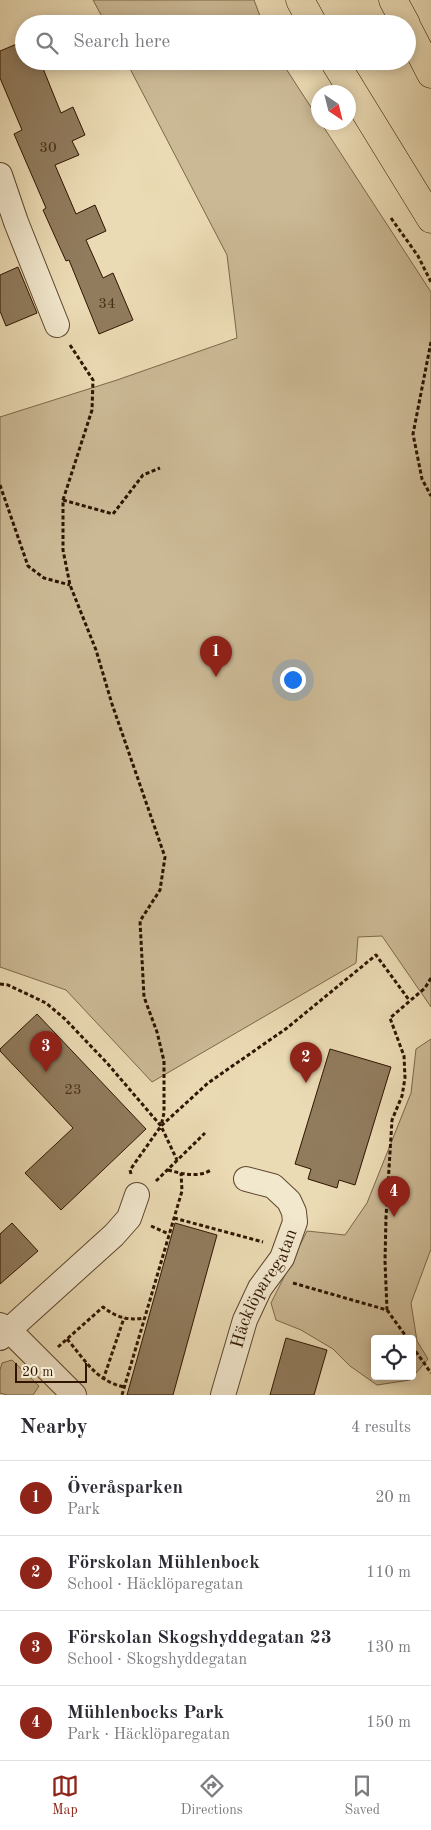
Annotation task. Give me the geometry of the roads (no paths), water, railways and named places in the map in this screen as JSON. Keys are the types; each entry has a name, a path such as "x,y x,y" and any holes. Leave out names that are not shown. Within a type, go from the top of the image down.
{"highway":[{"path":"300,0 308,15"},
{"path":"394,0 401,15"},
{"path":"416,45 431,74"},
{"path":"340,70 431,219"}],"street":[{"path":"0,175 57,325"},
{"name":"Häcklöparegatan","path":"223,1395 245,1320 260,1288 282,1258 295,1222 294,1212 289,1201 273,1186 246,1179"},
{"path":"74,1395 40,1362 3,1331 114,1235 129,1218 137,1195"}],"place":[{"name":"Överåsparken","path":"216,677"},
{"name":"Förskolan Skogshyddegatan 23","path":"46,1072"},
{"name":"Förskolan Mühlenbock","path":"306,1083"},
{"name":"Mühlenbocks Park","path":"394,1217"}]}
